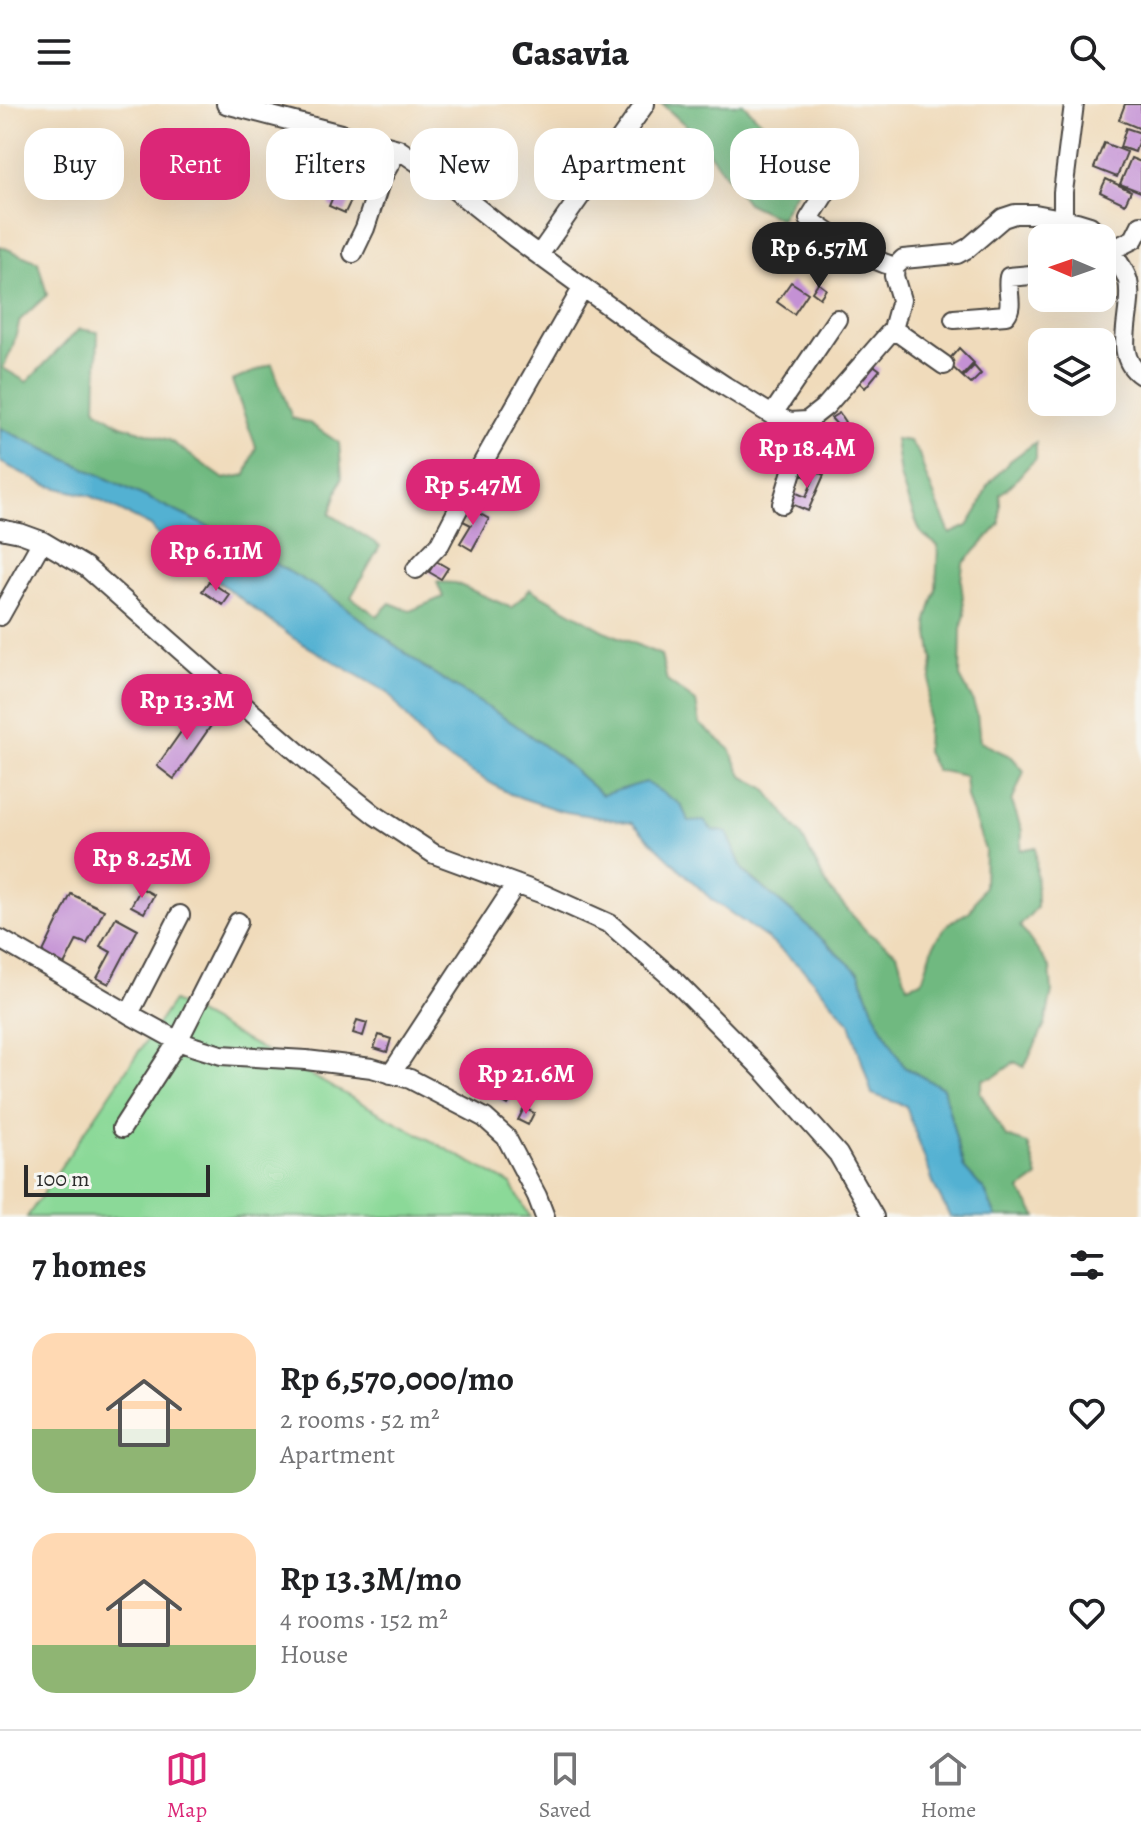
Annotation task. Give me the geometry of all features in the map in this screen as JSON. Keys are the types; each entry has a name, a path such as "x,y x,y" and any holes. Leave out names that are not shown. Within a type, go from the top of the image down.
{"street":[{"path":"226,104 398,149 657,341 772,415 790,422 807,421 826,406 893,329 901,300 894,276 895,267 903,259 957,254 1008,215 1035,214 1083,224"},
{"path":"539,255 645,104"},
{"path":"1065,224 1064,181 1074,104"},
{"path":"353,253 381,179 398,149"},
{"path":"821,200 809,219 833,237 875,260 895,267"},
{"path":"1116,241 1134,239 1141,225"},
{"path":"1116,259 1128,286 1126,356 1132,369 1141,375"},
{"path":"954,319 1006,315 1010,308 1009,277 1028,275"},
{"path":"416,569 440,544 583,287"},
{"path":"772,415 837,319"},
{"path":"893,329 944,365"},
{"path":"782,504 807,421"},
{"path":"0,529 42,541 86,567 317,769 375,815 434,854 516,884 610,924 672,978 765,1072 838,1154 874,1217"},
{"path":"0,616 42,541"},
{"path":"391,1074 516,884"},
{"path":"129,1014 180,915"},
{"path":"122,1128 178,1041 238,922"},
{"path":"0,939 178,1041 221,1055 372,1068 410,1079 485,1118 506,1137 545,1217"}],"green space":[{"path":"662,104 743,104 768,128 730,128 730,181 714,159 714,128 688,128"},
{"path":"745,200 791,200 780,219"},
{"path":"0,246 38,262 47,295 20,320 3,368 27,382 79,329 98,332 96,409 121,425 169,440 224,479 246,475 256,447 232,381 272,364 292,418 309,423 339,443 342,477 330,514 380,546 351,597 377,616 390,603 410,611 443,597 437,582 455,583 512,608 530,589 605,631 661,655 667,681 696,702 700,724 730,749 742,776 765,788 801,835 829,889 867,932 897,953 907,986 922,981 935,941 949,923 970,911 984,886 985,850 967,797 965,776 936,770 926,752 933,660 927,620 936,589 938,546 921,533 908,501 900,476 895,439 909,441 919,454 950,534 968,526 987,486 1010,461 1036,442 1036,459 1000,494 1000,524 963,564 961,581 965,615 961,629 960,677 977,714 980,742 1012,757 1024,771 1012,802 1022,831 1021,850 1036,847 1037,907 1020,926 1050,968 1052,992 1045,1025 1024,1067 1015,1062 994,1077 983,1079 980,1092 1006,1137 1028,1144 1038,1177 1020,1190 1037,1217 996,1217 985,1191 964,1168 943,1088 904,1067 875,1014 859,973 743,870 727,832 713,831 602,795 559,757 514,724 425,668 329,595 228,536 0,428"},
{"path":"173,1001 511,1184 530,1217 27,1217"}],"water":[{"path":"0,428 228,536 329,595 425,668 514,724 559,757 602,795 646,782 681,805 689,822 704,821 713,831 727,832 743,871 859,973 875,1014 904,1067 943,1088 964,1168 985,1191 996,1217 950,1217 934,1185 906,1106 872,1094 850,1023 806,972 768,939 711,899 632,823 561,811 510,794 433,750 388,693 293,638 204,571 193,569 186,573 151,526 91,496 46,485 0,462"}],"building":[{"path":"1125,104 1141,104 1141,129 1119,120"},
{"path":"1126,128 1141,133 1135,152 1120,147"},
{"path":"1104,143 1127,152 1117,177 1094,168"},
{"path":"1131,158 1141,162 1141,192 1120,184"},
{"path":"1106,179 1131,191 1125,204 1100,192"},
{"path":"332,200 351,200 345,213 329,206"},
{"path":"791,282 808,293 794,314 777,302"},
{"path":"818,283 826,289 820,298 812,292"},
{"path":"959,348 974,363 962,376 947,362"},
{"path":"872,364 880,370 865,388 858,381"},
{"path":"974,366 981,374 971,384 963,377"},
{"path":"839,413 845,422 839,427 831,418"},
{"path":"804,466 824,475 808,511 787,502 792,491 806,497 813,480 800,474"},
{"path":"466,506 489,519 472,550 460,543 471,525 459,519"},
{"path":"436,561 448,568 441,579 429,572"},
{"path":"209,581 230,595 223,605 202,591"},
{"path":"200,705 217,717 174,779 157,766"},
{"path":"141,888 154,895 144,913 131,906"},
{"path":"71,894 104,910 87,944 77,940 62,969 40,958"},
{"path":"116,917 138,929 109,984 97,978 111,952 100,946"},
{"path":"357,1020 367,1023 363,1036 353,1033"},
{"path":"379,1035 391,1039 387,1052 374,1048"},
{"path":"505,1076 520,1085 508,1105 493,1096"},
{"path":"524,1108 534,1113 528,1125 518,1120"}]}
